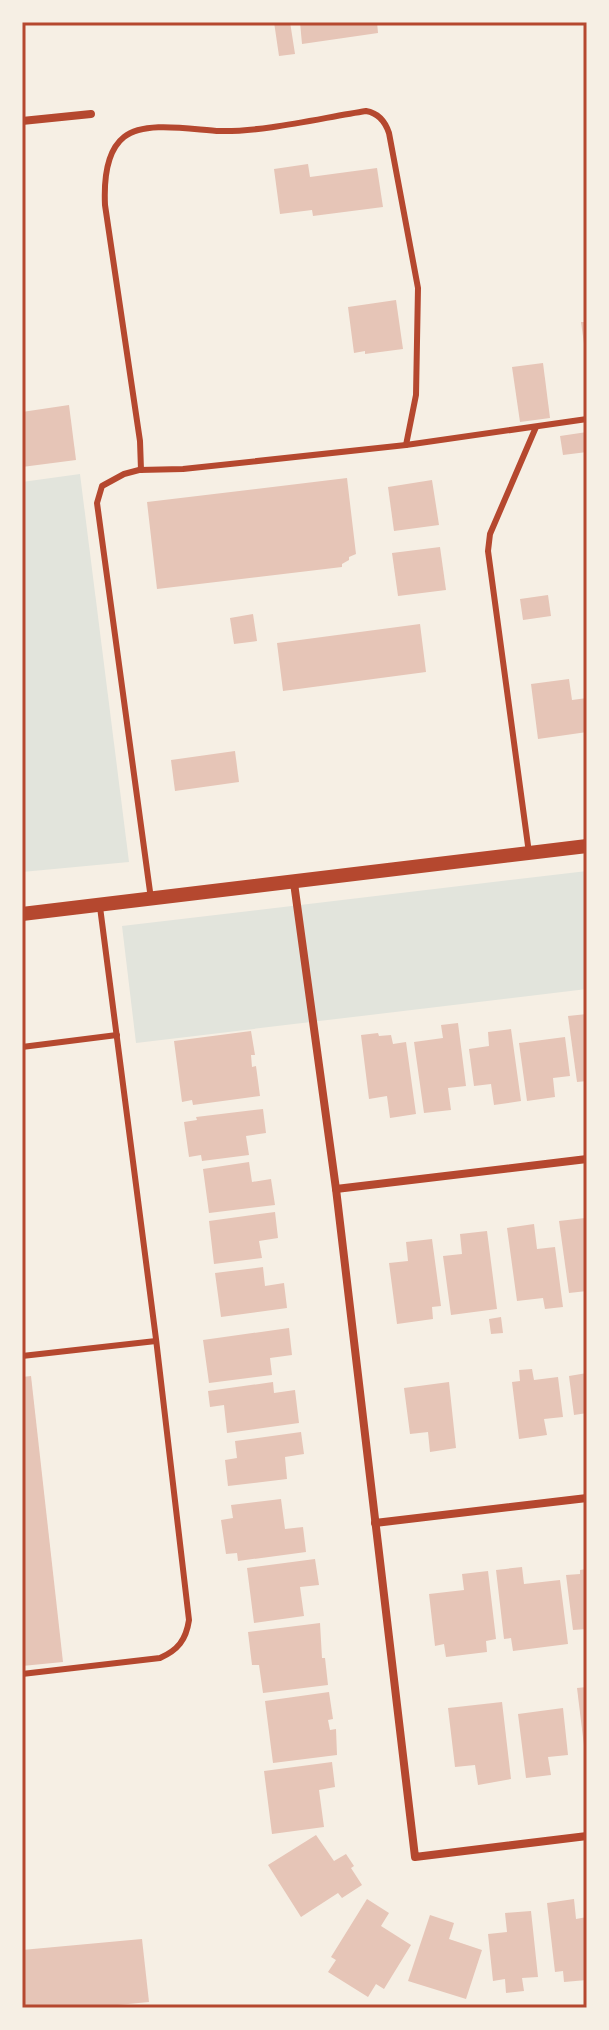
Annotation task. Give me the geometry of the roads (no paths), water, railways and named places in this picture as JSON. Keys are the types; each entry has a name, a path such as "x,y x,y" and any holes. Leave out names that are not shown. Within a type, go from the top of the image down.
{"street":[{"path":"22,121 91,114"},
{"path":"22,914 587,846"},
{"path":"294,883 336,1189 415,1857 587,1836"},
{"path":"336,1189 587,1159"},
{"path":"375,1523 587,1498"}],"lane":[{"path":"141,470 140,441 104,184 108,163 118,143 127,134 150,128 232,131 366,111 383,119 389,133 418,288 416,395 406,445"},
{"path":"151,899 97,503 102,486 141,470 183,469 406,445 587,419"},
{"path":"529,853 488,551 490,534 536,427"},
{"path":"22,1674 160,1658 172,1653 187,1633 189,1620 100,905"},
{"path":"22,1047 117,1035"},
{"path":"22,1356 156,1341"}]}
